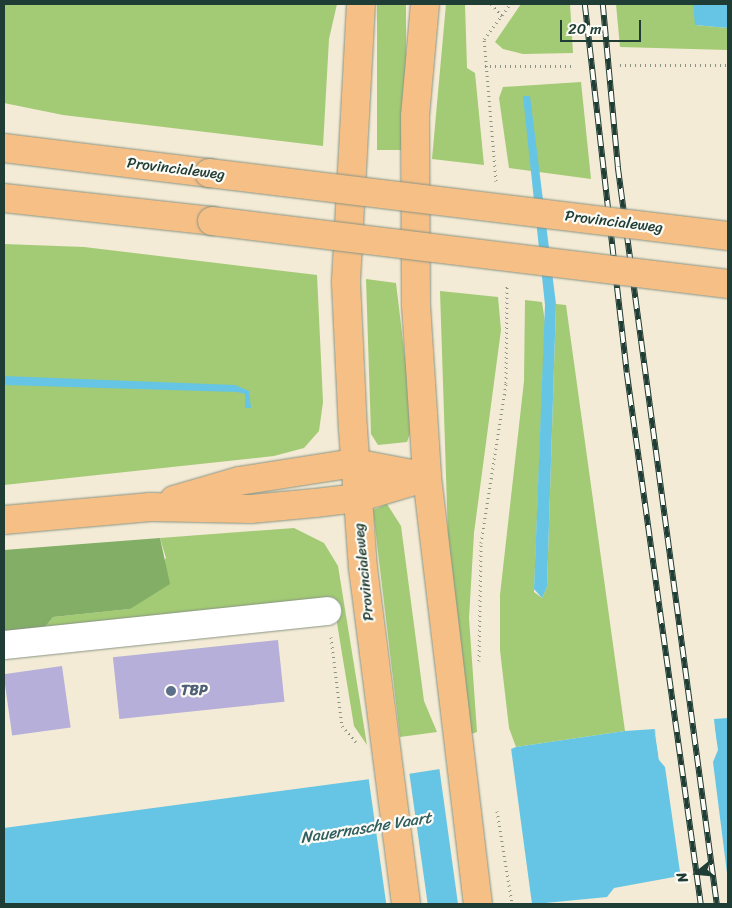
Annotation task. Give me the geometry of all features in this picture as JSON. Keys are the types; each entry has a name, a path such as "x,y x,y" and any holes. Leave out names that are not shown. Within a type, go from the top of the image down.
{"main road":[{"name":"Provincialeweg","path":"361,4 346,283 354,463 387,765 406,904"},
{"path":"426,4 415,116 413,234 427,476 458,755 478,904"},
{"path":"4,132 70,155"},
{"name":"Provincialeweg","path":"4,148 728,236"},
{"path":"4,198 212,221 728,284"},
{"path":"4,212 74,206"},
{"path":"150,508 239,481 354,463 427,476"},
{"path":"7,518 150,508 251,509 357,498 427,476"}],"street":[{"path":"4,645 327,611"}],"path":[{"path":"491,4 502,16"},
{"path":"497,187 484,39 510,4"},
{"path":"620,65 728,65"},
{"path":"485,66 574,66"},
{"path":"480,671 480,543 506,383 506,272"},
{"path":"327,611 342,726 361,749"},
{"path":"495,799 512,904"}],"green space":[{"path":"4,4 337,4 329,39 323,146 63,115 4,103"},
{"path":"377,4 406,4 406,150 377,150"},
{"path":"446,4 465,4 467,68 475,73 484,165 432,159"},
{"path":"521,4 570,4 573,53 523,54 503,49 495,42"},
{"path":"616,4 728,4 695,25 728,28 728,50 620,47"},
{"path":"581,82 591,179 509,168 499,98 503,87"},
{"path":"4,244 84,247 317,275 323,402 319,431 304,448 274,456 4,485"},
{"path":"366,279 396,283 413,425 407,442 378,445 371,434"},
{"path":"440,291 498,297 501,330 474,533 469,618 477,732 471,734 448,537"},
{"path":"525,300 542,302 545,322 534,592 542,598 547,587 556,304 566,305 625,731 516,747 509,728 500,650 500,595 524,381"},
{"path":"387,504 401,526 424,701 437,732 400,737 373,510"},
{"path":"294,528 324,543 338,566 367,745 354,726 333,599 42,631 53,617 130,609 166,558 160,538"},
{"path":"160,538 170,584 130,609 53,617 42,631 4,636 4,550"}],"water":[{"path":"693,4 728,4 728,28 695,25"},
{"path":"523,96 530,96 556,304 547,587 542,598 534,589 545,305"},
{"path":"4,376 235,385 249,391 251,408 245,408 245,394 237,392 4,385"},
{"name":"Nauernasche Vaart","path":"728,718 728,878 674,877 614,888 607,897 535,904 4,904 4,828 408,774 478,763 516,747 625,731 655,729 659,760 717,750 714,719"}],"pier":[{"path":"713,716 718,750 713,762 728,881 681,879 665,767 659,760 654,727 661,757 715,748"},
{"path":"511,748 532,904 458,904 439,766 478,760"},
{"path":"409,771 428,904 386,904 368,777"}],"building":[{"path":"278,640 284,702 119,719 113,657"},
{"path":"62,666 71,727 12,736 4,674"}],"railway":[{"path":"585,4 627,373 701,904"},
{"path":"603,4 618,167 717,904"}],"place":[{"name":"TBP","path":"171,691"}]}
